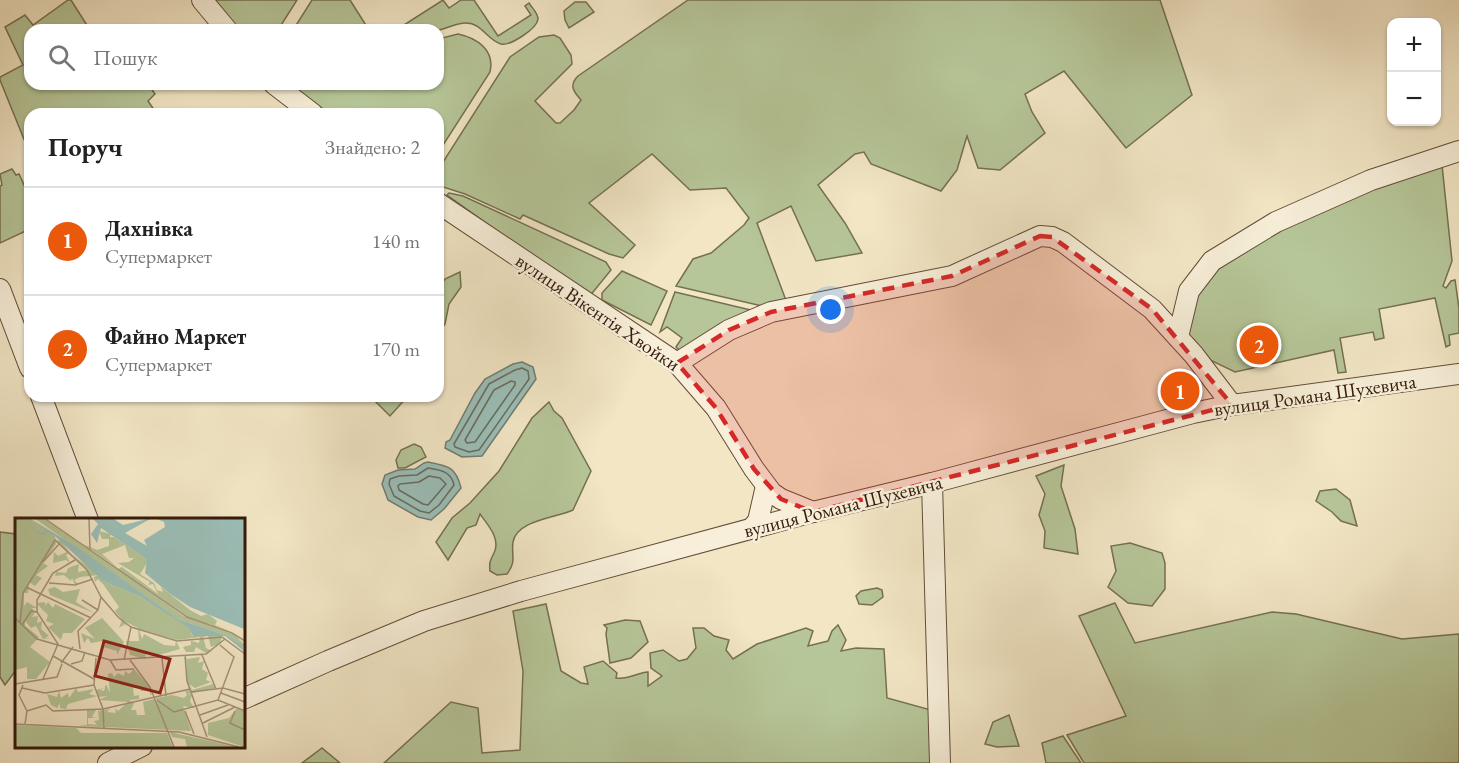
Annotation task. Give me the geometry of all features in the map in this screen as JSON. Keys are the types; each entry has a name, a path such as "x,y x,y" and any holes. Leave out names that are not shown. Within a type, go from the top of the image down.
{"street":[{"path":"202,0 222,24"},
{"path":"282,90 305,108"},
{"path":"1178,338 1188,291 1212,261 1276,222 1371,180 1459,151"},
{"name":"вулиця Вікентія Хвойки","path":"444,207 677,363 716,408 766,486 781,499 813,512"},
{"path":"677,363 729,330 771,312 952,276 1040,236 1052,237 1063,242 1152,309 1194,355 1232,405"},
{"path":"0,289 24,352"},
{"name":"вулиця Романа Шухевича","path":"244,699 424,621 521,591 752,528 932,483 1193,413 1232,405 1459,374"},
{"path":"43,402 87,518"},
{"path":"932,483 940,763"},
{"path":"752,528 758,521 766,486"},
{"path":"108,763 140,748"}],"highlighted area":[{"path":"1040,236 1052,237 1152,309 1232,405 1193,413 813,512 781,499 754,469 716,408 677,363 729,330 771,312 952,276"}],"green space":[{"path":"71,0 86,24 34,24"},
{"path":"210,0 297,0 282,24 231,24"},
{"path":"312,0 350,0 365,24 297,24"},
{"path":"443,0 449,8 461,0 474,0 498,36 531,15 525,6 529,3 538,19 528,32 505,44 496,42 472,24 459,24 444,28 444,24 405,24"},
{"path":"688,0 1160,0 1192,95 1126,148 1064,71 1025,94 1032,112 1045,133 1000,170 978,168 967,136 957,170 941,191 871,164 864,152 855,154 818,185 845,223 862,253 816,261 791,206 757,223 787,303 762,306 676,286 693,259 711,253 749,218 726,188 690,190 652,154 589,203 635,245 623,258 609,254 523,215 520,219 465,194 444,187 444,160 510,57 539,37 554,35 560,38 571,55 572,64 535,101 556,123 560,123 581,100 573,88 578,76"},
{"path":"575,2 586,2 594,12 569,28 564,11"},
{"path":"25,15 32,24 24,24 24,90 152,90 155,94 148,101 153,108 24,108 24,139 0,77 23,65 5,27"},
{"path":"458,34 478,42 487,51 491,64 490,72 444,144 444,108 322,108 297,90 444,90 444,38"},
{"path":"1442,165 1452,261 1443,286 1446,288 1451,281 1455,280 1459,308 1459,333 1449,335 1450,345 1446,347 1435,298 1379,309 1384,338 1375,340 1373,332 1340,338 1346,372 1338,373 1334,350 1235,372 1208,359 1185,332 1189,304 1215,263 1353,194"},
{"path":"12,169 16,175 19,174 24,185 24,232 0,243 0,186 2,185 0,174"},
{"path":"449,193 463,196 606,262 611,270 589,297 447,195"},
{"path":"622,271 667,291 651,325 602,300 602,293"},
{"path":"460,272 461,287 449,304 444,325 444,280"},
{"path":"675,292 755,311 680,351 676,347 682,338 667,327 660,332"},
{"path":"376,402 403,402 390,416"},
{"path":"549,402 562,418 591,471 573,510 529,524 522,529 513,542 513,562 507,574 497,575 490,571 490,562 496,548 495,537 480,514 476,525 467,528 448,560 436,542 452,518 470,503 499,471 532,418"},
{"path":"414,444 421,447 426,457 405,468 398,468 396,460 401,450"},
{"path":"1064,465 1061,486 1075,529 1078,554 1044,548 1045,531 1039,515 1045,494 1036,476"},
{"path":"1336,489 1350,500 1357,526 1341,521 1316,501 1320,491"},
{"path":"0,532 15,534 15,671 5,685 0,677"},
{"path":"1130,543 1162,553 1165,563 1165,589 1152,606 1128,603 1108,587 1116,571 1111,546"},
{"path":"877,588 882,590 883,597 872,605 859,604 856,596 861,591"},
{"path":"1115,603 1135,643 1272,612 1296,614 1402,639 1459,634 1459,763 1084,763 1067,735 1126,716 1079,616"},
{"path":"546,604 561,671 581,683 588,684 584,667 603,661 617,673 616,678 648,672 648,686 662,676 651,668 650,653 663,650 679,661 687,659 696,648 693,628 704,628 714,636 729,640 726,650 733,659 757,644 806,628 813,631 808,646 828,641 832,631 838,625 846,640 841,651 856,648 884,649 887,698 931,710 932,763 384,763 451,702 478,708 482,753 520,750 523,671 513,611"},
{"path":"625,620 640,621 648,642 631,658 610,663 607,628 604,625"},
{"path":"1009,715 1019,746 997,747 985,744 993,722"},
{"path":"1063,736 1081,763 1046,763 1042,743"},
{"path":"322,748 340,763 302,763"}],"water":[{"path":"522,362 533,367 536,379 482,456 462,457 445,448 446,442 450,440 485,379 513,364"},
{"path":"428,462 441,465 454,472 461,488 444,509 431,520 418,517 388,500 382,484 385,475 398,470 415,469"}],"place":[{"name":"Файно Маркет","path":"1259,345"},
{"name":"Дахнівка","path":"1180,391"}]}
